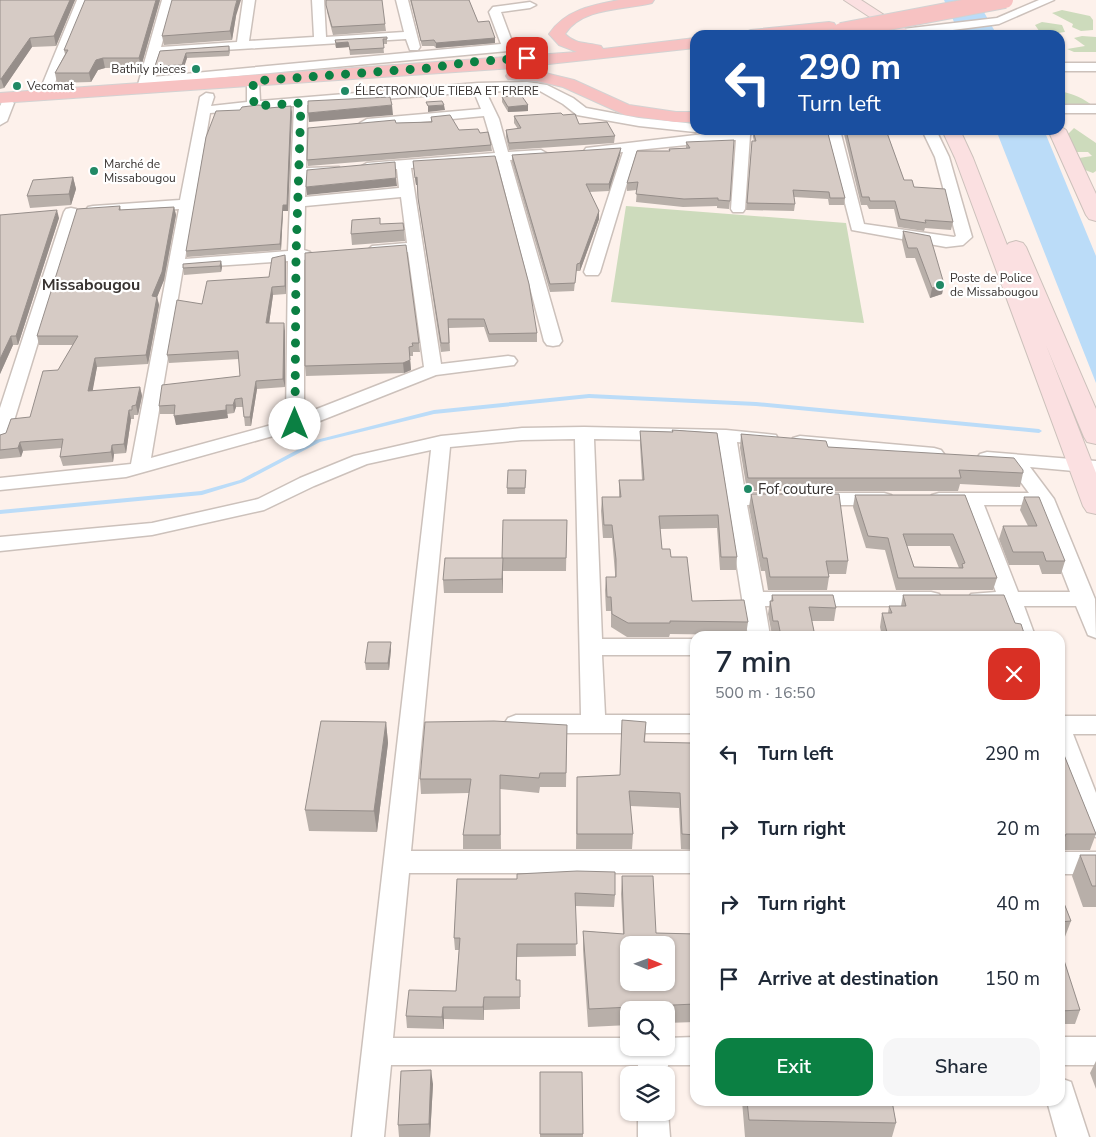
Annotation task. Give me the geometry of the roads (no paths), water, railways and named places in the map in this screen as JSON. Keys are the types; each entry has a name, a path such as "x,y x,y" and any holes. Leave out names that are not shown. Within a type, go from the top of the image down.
{"main road":[{"path":"507,58 527,53 539,42 551,21 570,10 621,0"},
{"path":"610,49 578,48 567,44 557,34 559,28 578,15 605,7 646,0"},
{"path":"840,0 893,30"},
{"path":"851,0 894,30"},
{"path":"828,30 972,0"},
{"path":"811,30 835,28 1004,0"},
{"path":"3,102 44,95 144,85 253,93 421,62 507,58 690,42"},
{"path":"421,62 588,56 690,43"},
{"path":"3,102 253,93 690,53"},
{"path":"494,77 611,67 690,54"},
{"path":"364,82 537,76 568,83 625,110 690,117"},
{"path":"595,81 597,89 622,102 645,108 690,112"},
{"path":"953,135 1089,467 1096,506"},
{"path":"963,135 961,158 1096,437"},
{"path":"1059,135 1096,215"}],"street":[{"path":"44,95 83,0"},
{"path":"168,0 144,85 421,62 508,47 495,12 497,9 530,5"},
{"path":"243,45 249,0"},
{"path":"318,0 320,40"},
{"path":"402,0 411,35 421,62"},
{"path":"934,30 995,22 1043,1"},
{"path":"995,22 1001,30"},
{"path":"153,50 411,35"},
{"path":"1065,67 1096,67"},
{"path":"140,467 206,97 253,93 301,103 478,87 527,86 543,88 568,101 582,112"},
{"path":"478,87 494,117 502,157 553,341"},
{"path":"0,121 3,102"},
{"path":"295,424 296,256 301,103"},
{"path":"1065,109 1096,109"},
{"path":"564,114 582,112 602,114 639,122 690,127"},
{"path":"356,124 494,117"},
{"path":"299,130 318,128"},
{"path":"581,151 631,148 716,135"},
{"path":"738,209 742,135"},
{"path":"834,135 857,227 946,242 958,242 964,237 961,158 935,135"},
{"path":"592,272 631,148"},
{"path":"300,173 403,163 552,153"},
{"path":"403,163 433,370"},
{"path":"298,202 407,192"},
{"path":"53,213 186,204"},
{"path":"0,437 71,212"},
{"path":"365,250 415,247"},
{"path":"175,264 316,254"},
{"path":"0,484 126,472 295,424 433,370 508,362"},
{"path":"0,544 152,528 264,504 307,482 361,460 440,442 522,434 584,433 726,436 1089,467"},
{"path":"584,433 594,724"},
{"path":"726,436 758,631"},
{"path":"368,1137 396,862 421,724 440,442"},
{"path":"1015,461 1044,499 1096,630"},
{"path":"736,499 1044,499"},
{"path":"972,499 1022,631"},
{"path":"753,599 1084,600"},
{"path":"591,647 690,647"},
{"path":"498,724 690,724"},
{"path":"1065,725 1096,725"},
{"path":"1065,744 1096,827"},
{"path":"396,862 690,862"},
{"path":"1065,863 1096,863"},
{"path":"1065,1051 1096,1051"},
{"path":"377,1052 653,1063 690,1052"},
{"path":"1064,1106 1073,1137"},
{"path":"654,1121 654,1137"}],"water":[{"path":"944,0 977,0 994,30 958,30"},
{"path":"998,135 1046,135 1096,256 1096,383"}],"waterway":[{"path":"0,512 202,493 242,481 318,441 434,412 589,396 756,404 1039,431"}],"place":[{"name":"Bathily pieces","path":"196,69"},
{"name":"Vecomat","path":"17,86"},
{"name":"ÉLECTRONIQUE TIEBA ET FRERE","path":"345,91"},
{"name":"Marché de Missabougou","path":"94,171"},
{"name":"Poste de Police de Missabougou","path":"940,285"},
{"name":"Fof couture","path":"748,489"}],"district":[{"name":"Missabougou","path":"91,284"}]}
